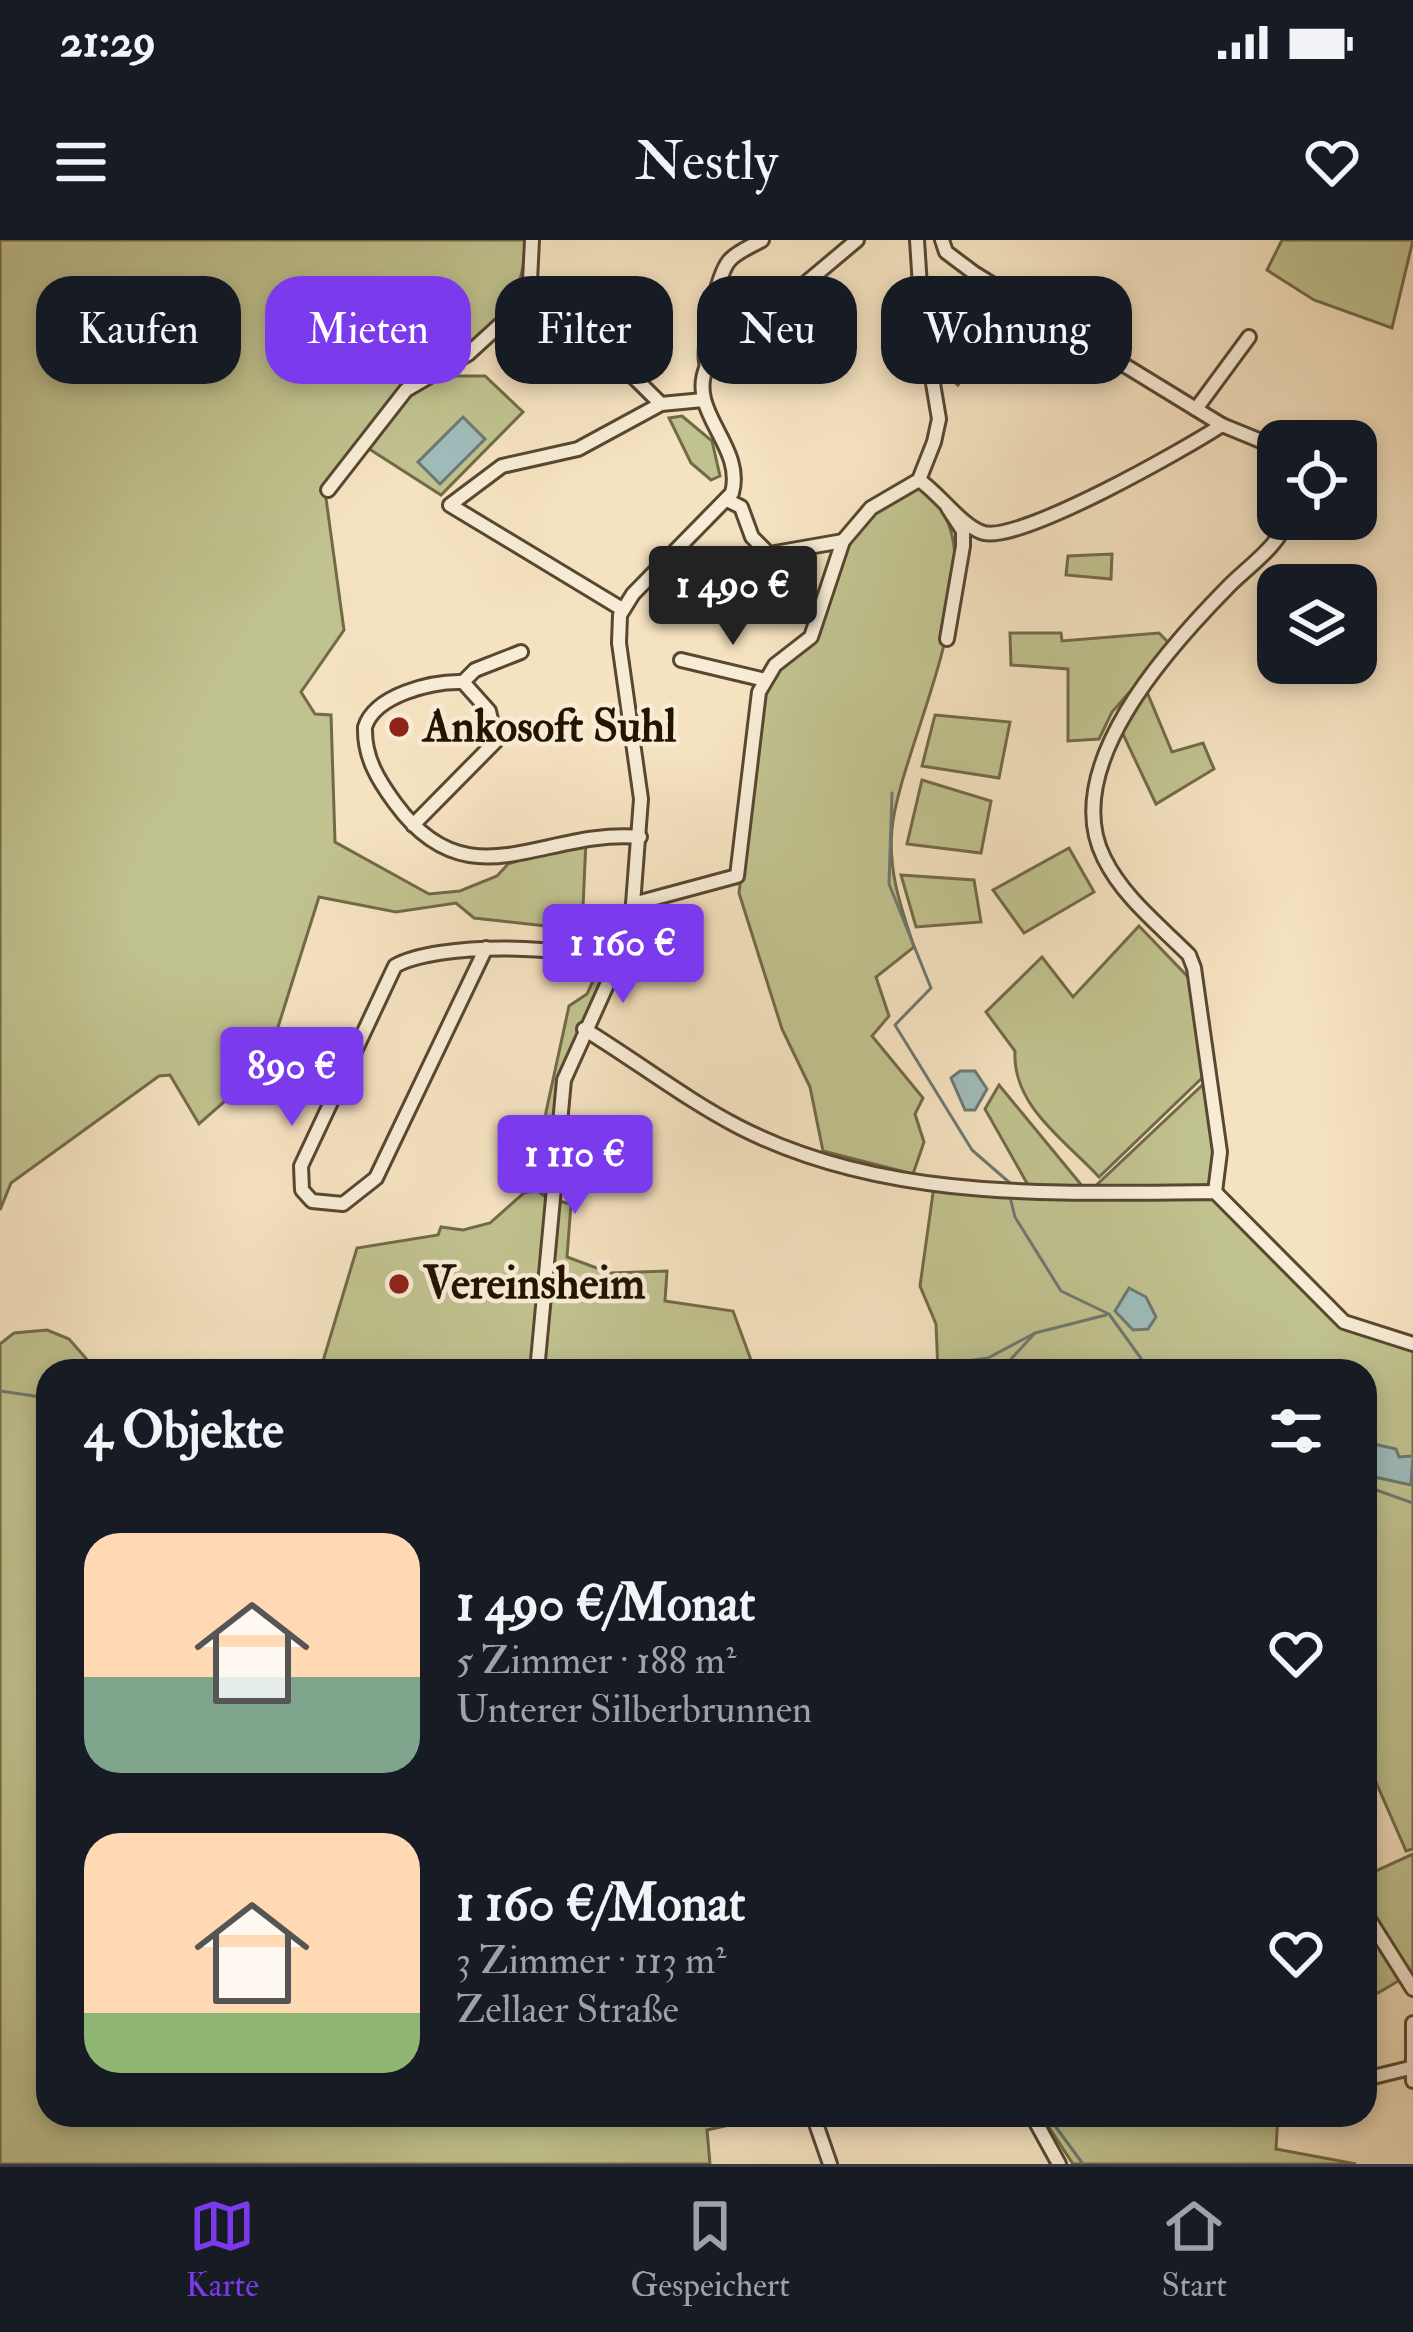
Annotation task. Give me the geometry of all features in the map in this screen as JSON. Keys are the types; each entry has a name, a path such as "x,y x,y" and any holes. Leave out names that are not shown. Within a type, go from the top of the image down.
{"street":[{"path":"530,276 532,240"},
{"path":"722,276 730,258 762,240"},
{"path":"813,276 856,240"},
{"path":"633,904 737,876 749,744 766,680 811,637 843,541 872,508 919,480 939,419 922,318 917,240"},
{"path":"942,240 946,252 974,272 1222,425 1257,439"},
{"path":"328,490 406,390 486,341 495,330"},
{"path":"1196,409 1249,337"},
{"path":"641,384 661,404"},
{"path":"538,1359 564,1080 616,967 633,904 640,837 638,760 618,632 622,609 727,500 735,482 733,458 703,400 705,384"},
{"path":"622,609 450,505 502,466 578,449 661,404 703,400"},
{"path":"919,480 975,528 999,533 1125,482 1222,425"},
{"path":"937,492 963,531 962,570 947,640"},
{"path":"727,500 741,506 752,537 769,554 843,541"},
{"path":"1214,1192 1220,1152 1194,968 1189,955 1123,890 1102,855 1091,808 1106,746 1131,703 1223,591 1276,540"},
{"path":"521,652 475,670 463,682 418,689 374,710 367,721 365,742 374,772 413,825 437,844 482,859 513,857 591,834 640,837"},
{"path":"681,660 766,680"},
{"path":"413,825 496,741 489,711 463,682"},
{"path":"486,948 376,1178 344,1204 312,1202 302,1190 301,1166 395,966 457,947 486,948 587,958 616,967"},
{"path":"584,1028 740,1127 898,1178 1038,1194 1214,1192 1344,1322 1413,1344"},
{"path":"1377,1932 1413,1989"},
{"path":"1377,2078 1412,2075 1413,2023"},
{"path":"817,2127 830,2164"},
{"path":"1039,2127 1059,2164"}],"green space":[{"path":"0,240 526,240 521,276 495,276 495,326 471,346 471,276 265,276 265,384 471,384 471,376 485,376 523,412 441,495 363,445 325,491 344,630 301,692 315,714 331,715 335,842 429,894 460,891 497,876 508,864 586,840 582,930 474,918 456,903 396,912 319,897 266,1065 199,1124 170,1075 159,1076 11,1183 0,1210"},
{"path":"1282,240 1413,240 1392,328 1314,300 1267,270"},
{"path":"682,416 712,441 720,476 711,480 691,463 669,418"},
{"path":"919,487 945,515 955,554 953,599 892,829 894,875 914,947 876,977 889,1016 872,1036 923,1098 915,1114 924,1142 913,1174 823,1151 810,1087 782,1029 739,893 762,693 777,668 814,640 850,536 874,511"},
{"path":"1112,554 1111,579 1066,575 1068,556"},
{"path":"1010,633 1061,633 1062,641 1159,633 1171,645 1112,712 1099,739 1068,741 1068,669 1011,665"},
{"path":"1147,692 1172,752 1203,743 1214,769 1156,804 1121,730"},
{"path":"935,715 1010,722 999,778 922,766"},
{"path":"922,780 991,801 981,853 907,844"},
{"path":"1069,848 1094,892 1024,933 993,890"},
{"path":"901,875 974,880 981,922 916,927"},
{"path":"1139,926 1190,979 1204,1076 1099,1177 1031,1105 1016,1071 1015,1051 986,1012 1042,957 1073,997"},
{"path":"599,968 605,981 563,1065 550,1174 539,1181 546,1112 569,1006 587,994"},
{"path":"1212,1076 1220,1152 1215,1193 1344,1322 1413,1344 1413,1849 1406,1851 1377,1785 1377,1359 937,1359 936,1324 920,1286 934,1186 1088,1193"},
{"path":"999,1085 1083,1187 1028,1185 985,1109"},
{"path":"537,1190 547,1198 534,1333 536,1359 324,1359 357,1248 438,1235 441,1227 463,1230 490,1223 524,1193"},
{"path":"555,1200 571,1204 567,1257 610,1273 667,1271 665,1301 733,1311 751,1359 542,1359"},
{"path":"47,1330 69,1339 86,1359 36,1359 36,2127 720,2127 707,2130 710,2164 0,2164 0,1344 14,1333"},
{"path":"1413,1854 1413,1977 1377,1922 1377,1870"},
{"path":"1377,1938 1400,1980 1377,1993"},
{"path":"1049,2127 1277,2127 1276,2149 1356,2164 1073,2164"}],"water":[{"path":"463,417 485,439 440,484 418,462"},
{"path":"960,1071 975,1071 987,1089 975,1110 965,1110 951,1078"},
{"path":"1129,1288 1146,1297 1156,1317 1148,1329 1133,1330 1115,1311"},
{"path":"1377,1445 1396,1449 1399,1457 1413,1456 1411,1485 1377,1478"}],"waterway":[{"path":"892,793 889,884 931,988 895,1025 972,1150 1010,1183"},
{"path":"1010,1197 1015,1217 1061,1291 1109,1314 1141,1359"},
{"path":"1011,1359 1035,1333 1106,1315"},
{"path":"981,1359 1035,1333"},
{"path":"0,1391 36,1396"},
{"path":"1377,1490 1413,1503"},
{"path":"1056,2127 1083,2164"}],"place":[{"name":"Ankosoft Suhl","path":"399,727"},
{"name":"Vereinsheim","path":"399,1284"}]}
